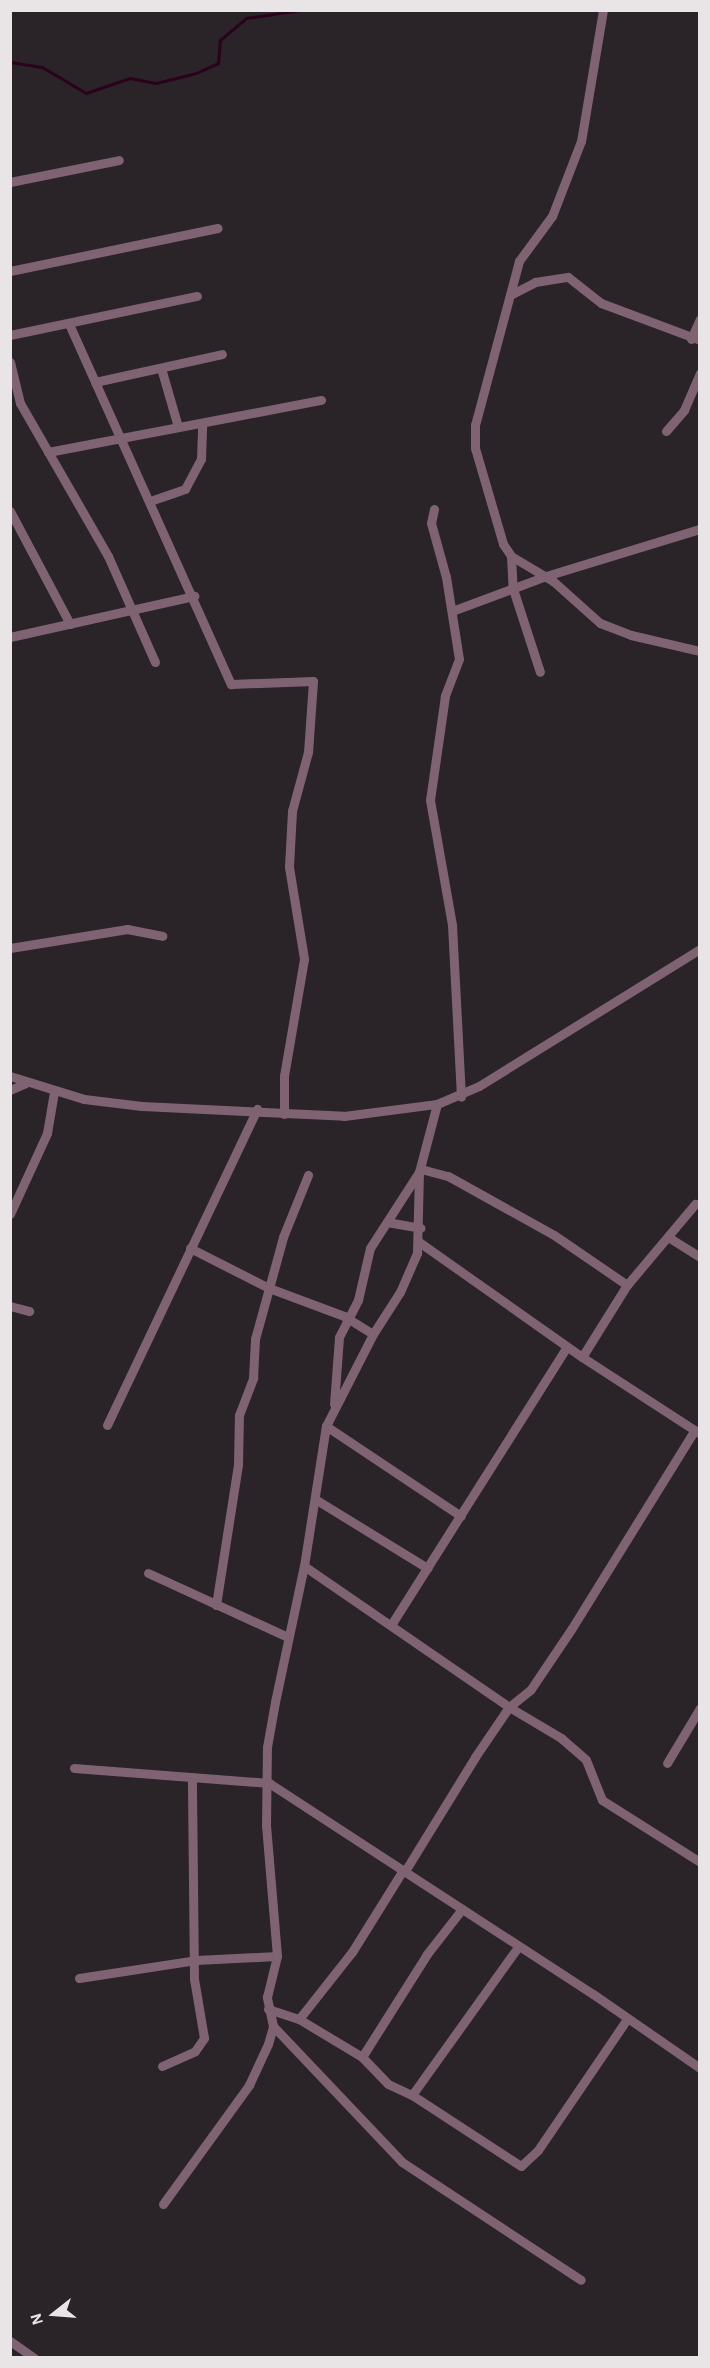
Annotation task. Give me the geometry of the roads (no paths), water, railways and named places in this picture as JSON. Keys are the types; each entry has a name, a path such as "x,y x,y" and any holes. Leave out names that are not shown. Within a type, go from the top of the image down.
{"street":[{"path":"603,10 581,141 552,216 519,261 475,425 477,463 503,544 511,556 546,576 600,623 630,635 699,651"},
{"path":"10,182 119,160"},
{"path":"10,271 218,228"},
{"path":"510,295 535,282 568,277 591,298 695,340 699,320"},
{"path":"10,335 197,296"},
{"path":"69,324 194,596 231,684 313,681 308,752 292,811 289,867 304,959 284,1076 284,1114"},
{"path":"95,382 222,354"},
{"path":"10,362 20,403 108,556 155,662"},
{"path":"161,368 178,427"},
{"path":"666,431 684,410 699,373"},
{"path":"48,452 321,400"},
{"path":"150,501 185,489 201,459 202,423"},
{"path":"434,509 431,523 452,611 459,659 445,696 430,800 452,925 461,1096"},
{"path":"10,511 70,624"},
{"path":"452,611 546,576 699,529"},
{"path":"511,556 513,590 540,672"},
{"path":"10,637 194,596"},
{"path":"10,948 127,929 162,936"},
{"path":"10,1076 54,1092 111,1103 257,1109 284,1114 344,1116 437,1104 461,1096 699,948"},
{"path":"10,1090 26,1083"},
{"path":"10,1214 47,1133 54,1092"},
{"path":"437,1104 420,1170 419,1242 400,1292 373,1334 334,1406 326,1426 304,1566 267,1747 269,1783 266,1826 277,1956 269,1980 268,2009 273,2026 402,2162 581,2280"},
{"path":"107,1425 257,1109"},
{"path":"334,1406 339,1337 351,1320 370,1248 420,1170"},
{"path":"420,1170 448,1176 554,1235 627,1285"},
{"path":"216,1605 238,1465 238,1415 254,1378 255,1339 294,1202 308,1175"},
{"path":"582,1357 627,1285 695,1204"},
{"path":"387,1222 420,1228"},
{"path":"668,1237 699,1257"},
{"path":"299,2019 352,1952 509,1707 531,1689 697,1432 567,1347 419,1242"},
{"path":"190,1248 269,1288 351,1320 373,1334"},
{"path":"10,1306 29,1311"},
{"path":"391,1625 567,1347"},
{"path":"326,1426 461,1516"},
{"path":"315,1499 427,1568"},
{"path":"304,1566 509,1707 561,1738 586,1760 602,1800 617,1812 699,1862"},
{"path":"148,1573 288,1637"},
{"path":"667,1764 699,1708"},
{"path":"74,1768 269,1783 699,2068"},
{"path":"162,2066 202,2046 196,1960 192,1777"},
{"path":"363,2057 426,1954 462,1909"},
{"path":"412,2095 518,1947"},
{"path":"79,1978 196,1960 277,1956"},
{"path":"268,2009 299,2019 363,2057 388,2084 412,2095 523,2166 627,2019"},
{"path":"163,2204 249,2085 261,2063 273,2026"},
{"path":"10,2341 34,2358"}],"waterway":[{"path":"10,62 42,67 86,93 130,78 156,83 196,73 218,63 220,40 246,18 300,10"}]}
